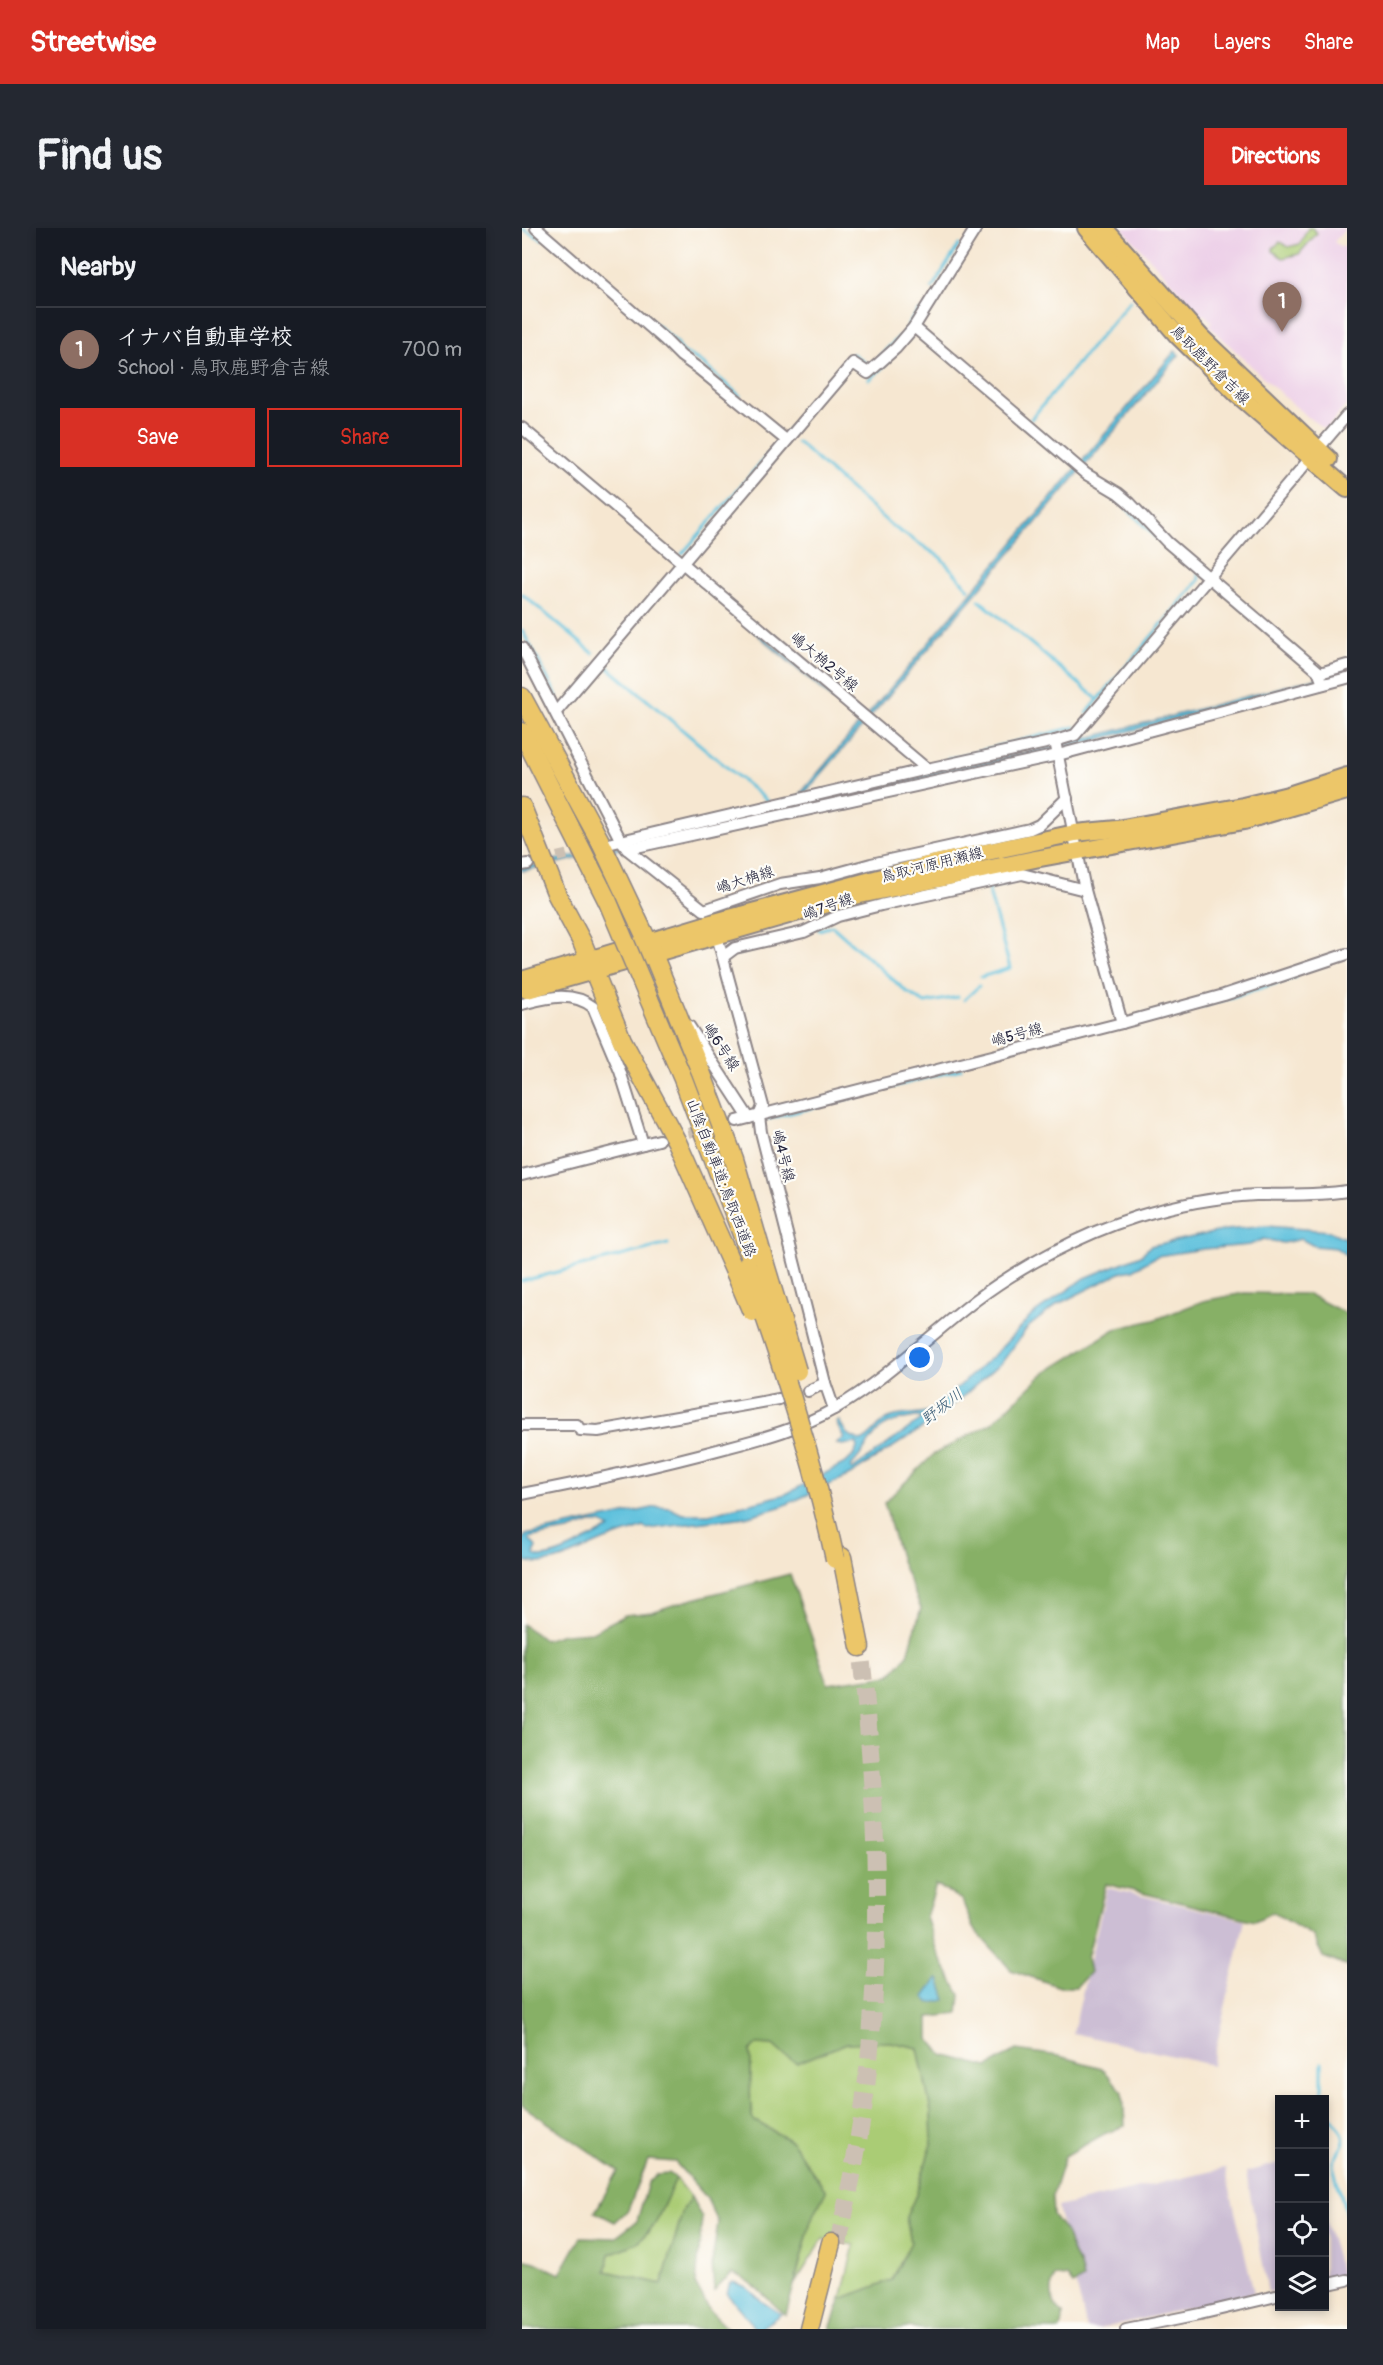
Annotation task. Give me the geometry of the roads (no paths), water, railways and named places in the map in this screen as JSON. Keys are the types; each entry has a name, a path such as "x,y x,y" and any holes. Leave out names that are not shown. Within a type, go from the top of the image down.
{"highway":[{"path":"522,697 600,841 650,949 734,1159 749,1265 767,1350 822,1493 838,1558 855,1648"},
{"name":"山陰自動車道;鳥取西道路","path":"522,732 605,904 683,1079 749,1265"},
{"name":"山陰自動車道;鳥取西道路","path":"522,746 605,904"},
{"path":"522,807 557,895 592,966 622,1040 677,1142 749,1265 820,1454 822,1493"},
{"path":"817,2329 821,2301 835,2243"},
{"path":"809,2329 821,2301"}],"main road":[{"name":"鳥取鹿野倉吉線","path":"1086,228 1177,335 1238,395 1314,454 1347,474"},
{"name":"鳥取鹿野倉吉線","path":"1104,228 1201,337 1347,489"},
{"name":"鳥取河原用瀬線","path":"1076,842 1117,829 1243,806 1288,795 1347,776"},
{"name":"鳥取河原用瀬線","path":"522,991 592,966 650,949 711,923 931,864 1076,842 1244,821 1347,791"},
{"name":"鳥取河原用瀬線","path":"522,980 592,966"}],"street":[{"path":"536,228 681,356 786,440"},
{"path":"556,712 854,363 868,373 896,348 914,327 976,228"},
{"path":"914,327 1086,474 1118,493 1167,542 1320,673 1323,684"},
{"path":"620,844 1075,735 1347,415"},
{"name":"嶋大桷2号線","path":"522,428 927,769"},
{"name":"嶋大桷線","path":"522,648 620,844 711,923 780,884 820,878 871,864 1030,829 1040,825 1067,798"},
{"path":"1320,673 1347,665"},
{"path":"620,844 1058,755 1347,678"},
{"path":"1054,741 1085,890 1122,1023"},
{"name":"嶋7号線","path":"723,957 735,948 804,932 838,916 881,904 1022,874 1085,890"},
{"name":"嶋4号線","path":"711,923 723,957 763,1106 754,1117 761,1132 825,1383 834,1409"},
{"name":"嶋5号線","path":"737,1121 1122,1023 1224,995 1347,954"},
{"name":"嶋6号線","path":"667,993 754,1117"},
{"path":"522,1004 555,995 586,1002 593,1007 620,1071 643,1144"},
{"path":"522,1175 659,1140"},
{"path":"522,1494 603,1478 772,1435 806,1424 868,1388 975,1301 1010,1276 1044,1257 1136,1217 1200,1201 1255,1195 1309,1195 1347,1191"},
{"path":"808,1391 825,1383"},
{"path":"522,1425 577,1425 580,1430 598,1431 779,1399"},
{"path":"1329,2284 1347,2280"},
{"path":"1126,2329 1275,2296"}],"water":[{"path":"1175,351 1179,355 831,763 805,793 801,793 860,723 751,629 752,627 862,722"},
{"path":"1347,670 1347,674 1062,749 522,871 522,867 922,774 1061,745"},
{"name":"野坂川","path":"1266,1226 1329,1231 1347,1239 1347,1256 1336,1248 1314,1246 1301,1239 1283,1243 1263,1239 1250,1245 1157,1256 1133,1270 1122,1272 1058,1304 1027,1328 1003,1361 960,1399 924,1427 850,1475 783,1506 745,1517 647,1529 644,1527 555,1561 533,1563 522,1560 522,1540 526,1535 657,1507 670,1508 682,1514 709,1514 786,1494 847,1462 855,1453 857,1443 841,1445 836,1443 844,1438 836,1422 839,1421 847,1434 861,1441 887,1419 934,1409 997,1352 1032,1315 1085,1278 1141,1255 1150,1246 1226,1230","holes":["916,1417 923,1418 852,1470 850,1467 882,1428 890,1423","591,1523 601,1523 610,1528 560,1553 540,1557 534,1555 536,1547 529,1539 532,1537 568,1531"]},
{"path":"939,1979 946,2000 930,2003 924,1997"},
{"path":"733,2282 746,2287 781,2314 759,2329 754,2329 727,2294 729,2285"}],"waterway":[{"path":"522,229 542,239"},
{"path":"932,288 959,245"},
{"path":"605,281 677,343 680,350 698,360 740,396"},
{"path":"1031,419 1130,301"},
{"path":"908,324 918,311"},
{"path":"880,356 899,337"},
{"path":"786,433 853,354 869,366 871,364"},
{"path":"869,379 885,365"},
{"path":"797,442 892,526 940,557 969,589"},
{"path":"682,554 777,444"},
{"path":"1107,492 1121,502 1155,537"},
{"path":"1087,713 1199,580 1198,574"},
{"path":"522,594 593,653"},
{"path":"979,600 1096,698"},
{"path":"522,630 557,696"},
{"path":"603,663 767,801"},
{"path":"948,759 1075,727"},
{"path":"981,977 1010,968 988,888 1014,881"},
{"path":"819,930 832,926 907,992 925,1003 958,997"},
{"path":"735,954 752,949"},
{"path":"1202,1006 1296,977"},
{"path":"964,1000 979,986"},
{"path":"768,1119 961,1069"},
{"path":"522,1281 668,1244"},
{"path":"1322,2063 1322,2095"},
{"path":"1329,2115 1340,2129 1344,2139 1333,2166 1347,2217"}],"tunnel":[{"path":"528,864 606,845"},
{"path":"659,1140 737,1121"},
{"path":"838,2244 856,2152 869,2060 875,1957 873,1801 860,1647"}],"place":[{"name":"イナバ自動車学校","path":"1282,332"}]}
